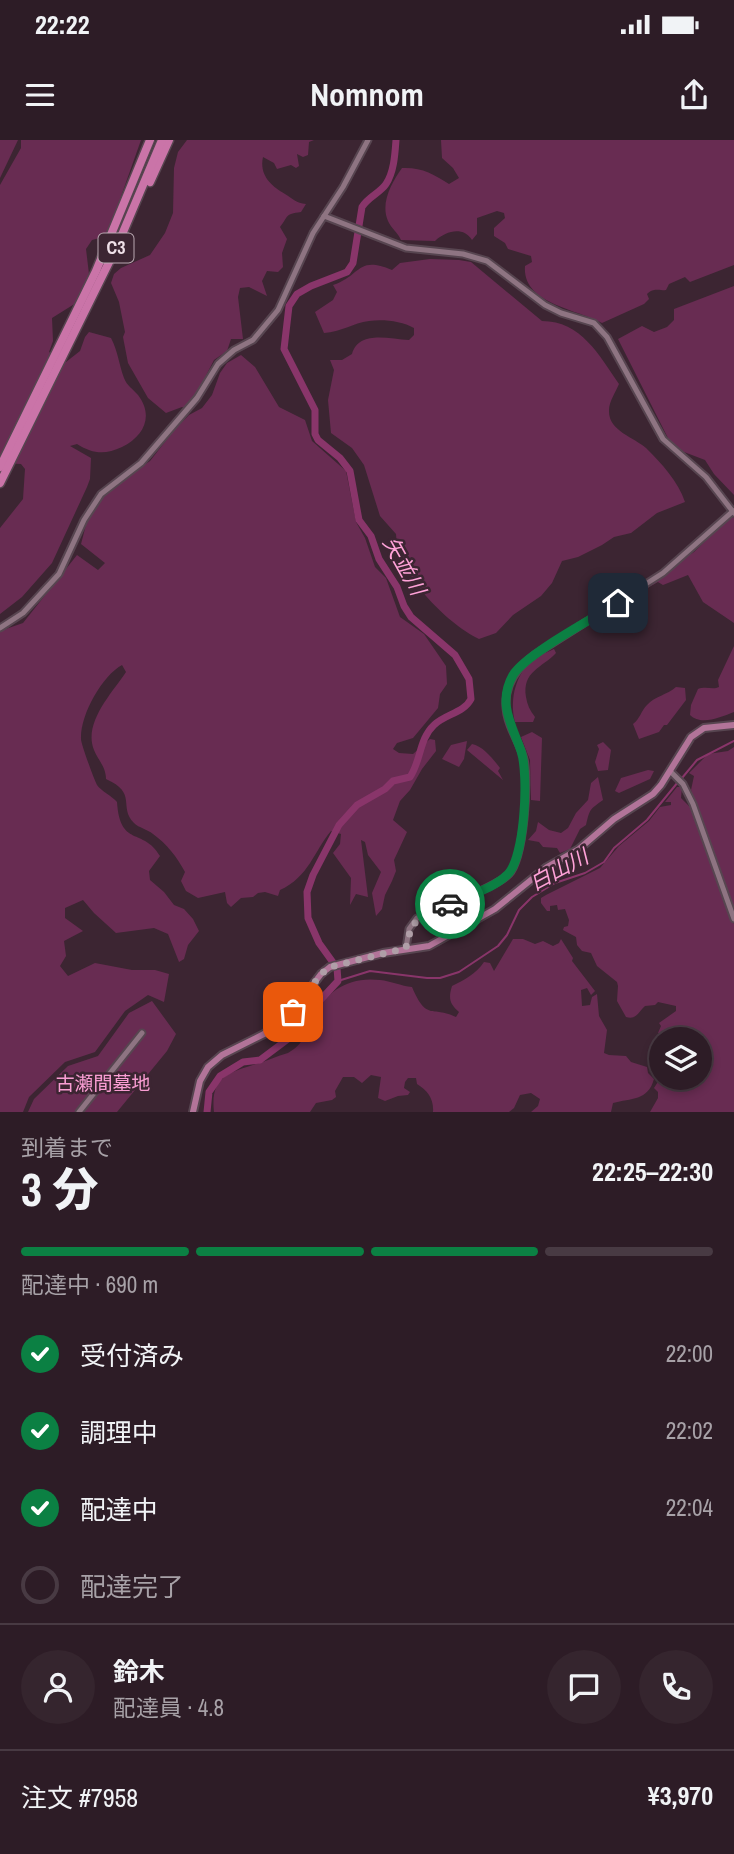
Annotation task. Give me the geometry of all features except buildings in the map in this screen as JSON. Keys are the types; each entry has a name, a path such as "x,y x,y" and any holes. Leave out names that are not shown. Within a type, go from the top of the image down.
{"highway":[{"name":"C3","path":"0,483 105,251 148,140"},
{"name":"C3","path":"0,467 118,244 162,140"},
{"path":"118,244 169,140"}],"main road":[{"path":"193,1112 200,1081 208,1067 227,1052 264,1034 293,1012 321,974 330,967 406,948 429,946 505,903 547,867 579,849 614,819 653,794 672,774 691,737 705,729 734,725"}],"street":[{"path":"0,628 23,613 59,574 84,520 101,494 141,463 197,398 218,365 234,350 253,340 278,310 304,251 368,140"},
{"path":"324,216 406,248 463,254 487,261 545,305 599,327 638,390 663,439 706,477 733,512 663,573 534,655 515,672 509,684 506,710 526,774 517,862 505,877 417,918 409,929 406,948"},
{"path":"672,774 683,785 697,815 734,919"},
{"path":"79,1112 142,1033"}],"green space":[{"path":"0,140 18,140 0,178"},
{"path":"21,140 141,140 107,236 92,240 86,249 89,274 76,303 52,318 53,341 49,352 66,362 80,351 89,332 111,338 124,378 143,403 146,418 136,437 116,450 99,452 77,444 70,446 91,458 87,487 52,563 22,597 0,614 0,528 23,499 25,469 21,464 0,463 0,185 21,148"},
{"path":"187,140 314,140 309,142 308,155 303,157 297,154 299,166 296,168 291,165 277,169 274,163 263,157 263,169 271,184 300,203 306,204 301,212 288,216 280,227 287,239 282,253 283,267 278,272 267,271 262,281 267,296 249,287 240,288 238,297 243,339 231,339 227,351 214,360 196,395 184,408 166,413 148,398 128,363 119,302 111,283 114,274 121,268 150,255 165,233 173,213 174,168 178,152"},
{"path":"441,140 734,140 734,265 690,282 685,277 669,284 666,290 652,291 647,294 649,299 644,304 602,323 553,303 532,289 526,279 525,266 532,262 531,256 508,249 505,243 494,236 494,228 505,218 504,213 497,211 477,218 477,234 472,240 464,233 454,232 435,241 401,240 388,221 385,207 391,186 402,168 427,172 449,184 459,178 442,158"},
{"path":"430,259 471,262 542,321 568,327 588,342 619,384 609,407 613,423 658,460 674,480 685,502 657,513 631,533 614,537 578,557 562,561 552,583 541,596 513,615 496,633 479,639 438,609 414,580 405,565 396,534 380,516 364,465 352,448 331,433 328,400 334,370 330,360 342,360 368,339 409,340 414,335 414,328 398,322 374,320 324,333 315,312 333,300 337,292 333,285 360,268 372,265 392,270 400,263"},
{"path":"734,286 734,495 705,460 684,452 669,440 618,339 642,326 654,332 667,327 674,320 674,309"},
{"path":"241,355 255,367 279,407 305,420 312,441 346,471 356,522 375,567 386,578 400,617 424,634 446,666 447,684 440,694 438,708 413,738 397,743 393,749 399,753 413,754 430,739 435,740 436,751 400,801 393,820 407,832 394,860 396,871 382,909 376,916 372,893 381,872 368,855 365,842 361,840 368,897 356,894 350,905 351,878 333,853 340,844 341,834 331,831 304,871 290,885 280,890 278,896 258,893 253,897 241,898 231,907 227,903 225,892 198,898 186,891 181,881 185,872 175,856 151,832 134,823 127,811 122,790 106,779 94,750 92,729 101,709 126,672 122,665 114,670 88,708 82,729 83,747 97,785 117,802 119,816 127,832 147,842 160,856 149,871 150,880 174,905 184,909 199,931 188,945 184,959 179,962 168,934 154,928 116,933 83,900 65,908 65,918 83,931 64,941 66,956 60,966 68,976 95,963 132,970 155,970 169,974 164,1002 148,995 125,1011 95,1052 65,1062 29,1097 23,1112 0,1112 0,631 23,623 77,555 98,570 105,563 81,544 87,521 106,491 150,461 175,429 189,415 202,408 212,395 227,363"},
{"path":"734,517 734,623 703,602 688,575 663,585 658,582 631,597 628,595 694,552 728,519"},
{"path":"734,646 734,712 711,720 695,718 690,715 691,705 698,689 719,687 718,680"},
{"path":"554,649 556,653 534,671 527,681 526,697 535,717 533,722 515,722 513,699 520,676 531,661"},
{"path":"676,687 685,688 686,700 659,732 639,739 633,724 645,707"},
{"path":"532,732 542,738 540,801 531,800 530,760 521,737"},
{"path":"467,741 464,759 459,767 442,759 451,745"},
{"path":"603,742 611,750 608,770 598,771 595,762 599,749 597,745"},
{"path":"472,744 484,750 494,761 500,768 498,771 503,780 467,750"},
{"path":"734,747 734,913 691,790 694,776 689,773 708,754 728,751"},
{"path":"648,770 654,771 650,779 619,793 615,791 621,778"},
{"path":"598,777 603,800 591,810 586,825 580,829 570,849 560,853 557,848 543,847 539,842 528,840 536,831 538,822 549,830 561,833 568,828 576,813 588,800 591,783"},
{"path":"677,787 682,787 681,798 692,809 734,924 734,1112 650,1112 658,1098 656,1090 712,1090 712,1027 661,1027 659,1023 676,1011 676,1006 658,1002 645,1006 635,1016 626,1017 617,1001 617,982 597,966 591,953 582,951 577,945 576,937 563,930 568,926 569,920 565,909 558,910 557,905 550,906 550,911 547,911 541,903 541,898 546,895 600,868 660,807 671,805 671,802 665,802"},
{"path":"513,939 523,939 535,944 543,941 553,946 561,939 573,958 572,961 595,991 591,995 587,988 581,990 582,1006 590,1005 592,997 597,994 599,1016 607,1030 604,1053 626,1056 631,1062 647,1067 648,1091 638,1097 613,1103 611,1112 531,1112 538,1106 540,1099 531,1093 520,1095 509,1112 433,1112 431,1099 417,1084 416,1078 408,1078 405,1082 404,1088 410,1092 408,1095 385,1101 378,1098 381,1077 371,1075 362,1083 354,1077 343,1077 335,1091 336,1097 316,1103 310,1112 214,1112 215,1091 223,1078 237,1070 294,1049 322,1003 347,984 368,979 412,987 426,1009 456,1017 459,1012 451,1001 452,986 474,973 484,962 490,963 494,971"},
{"name":"古瀬間墓地","path":"152,1001 176,1034 167,1051 117,1112 28,1112 34,1099 68,1066 98,1056 129,1013"}],"waterway":[{"name":"矢並川","path":"207,1112 209,1092 220,1076 243,1062 260,1060 292,1036 302,1016 338,981 337,968 319,943 308,918 307,892 339,825 357,805 385,789 393,781 410,777 429,731 438,721 464,707 471,699 469,679 455,655 411,617 404,606 397,587 379,559 371,536 359,520 350,471 340,458 318,440 315,434 315,410 284,349 289,306 297,294 347,272 353,263 362,207 389,179 396,140"},
{"name":"白山川","path":"682,778 697,760 734,741"},
{"name":"白山川","path":"338,981 370,971 427,978 440,978 459,972 498,946 507,935 519,910 532,897 555,883 585,873 604,862 614,848 647,820 678,782"}],"way so far":[{"path":"293,1012 321,974 330,967 406,948 409,929 417,918 450,904"}],"route":[{"path":"450,904 505,877 517,862 526,774 506,710 509,684 515,672 534,655 618,603"}]}
